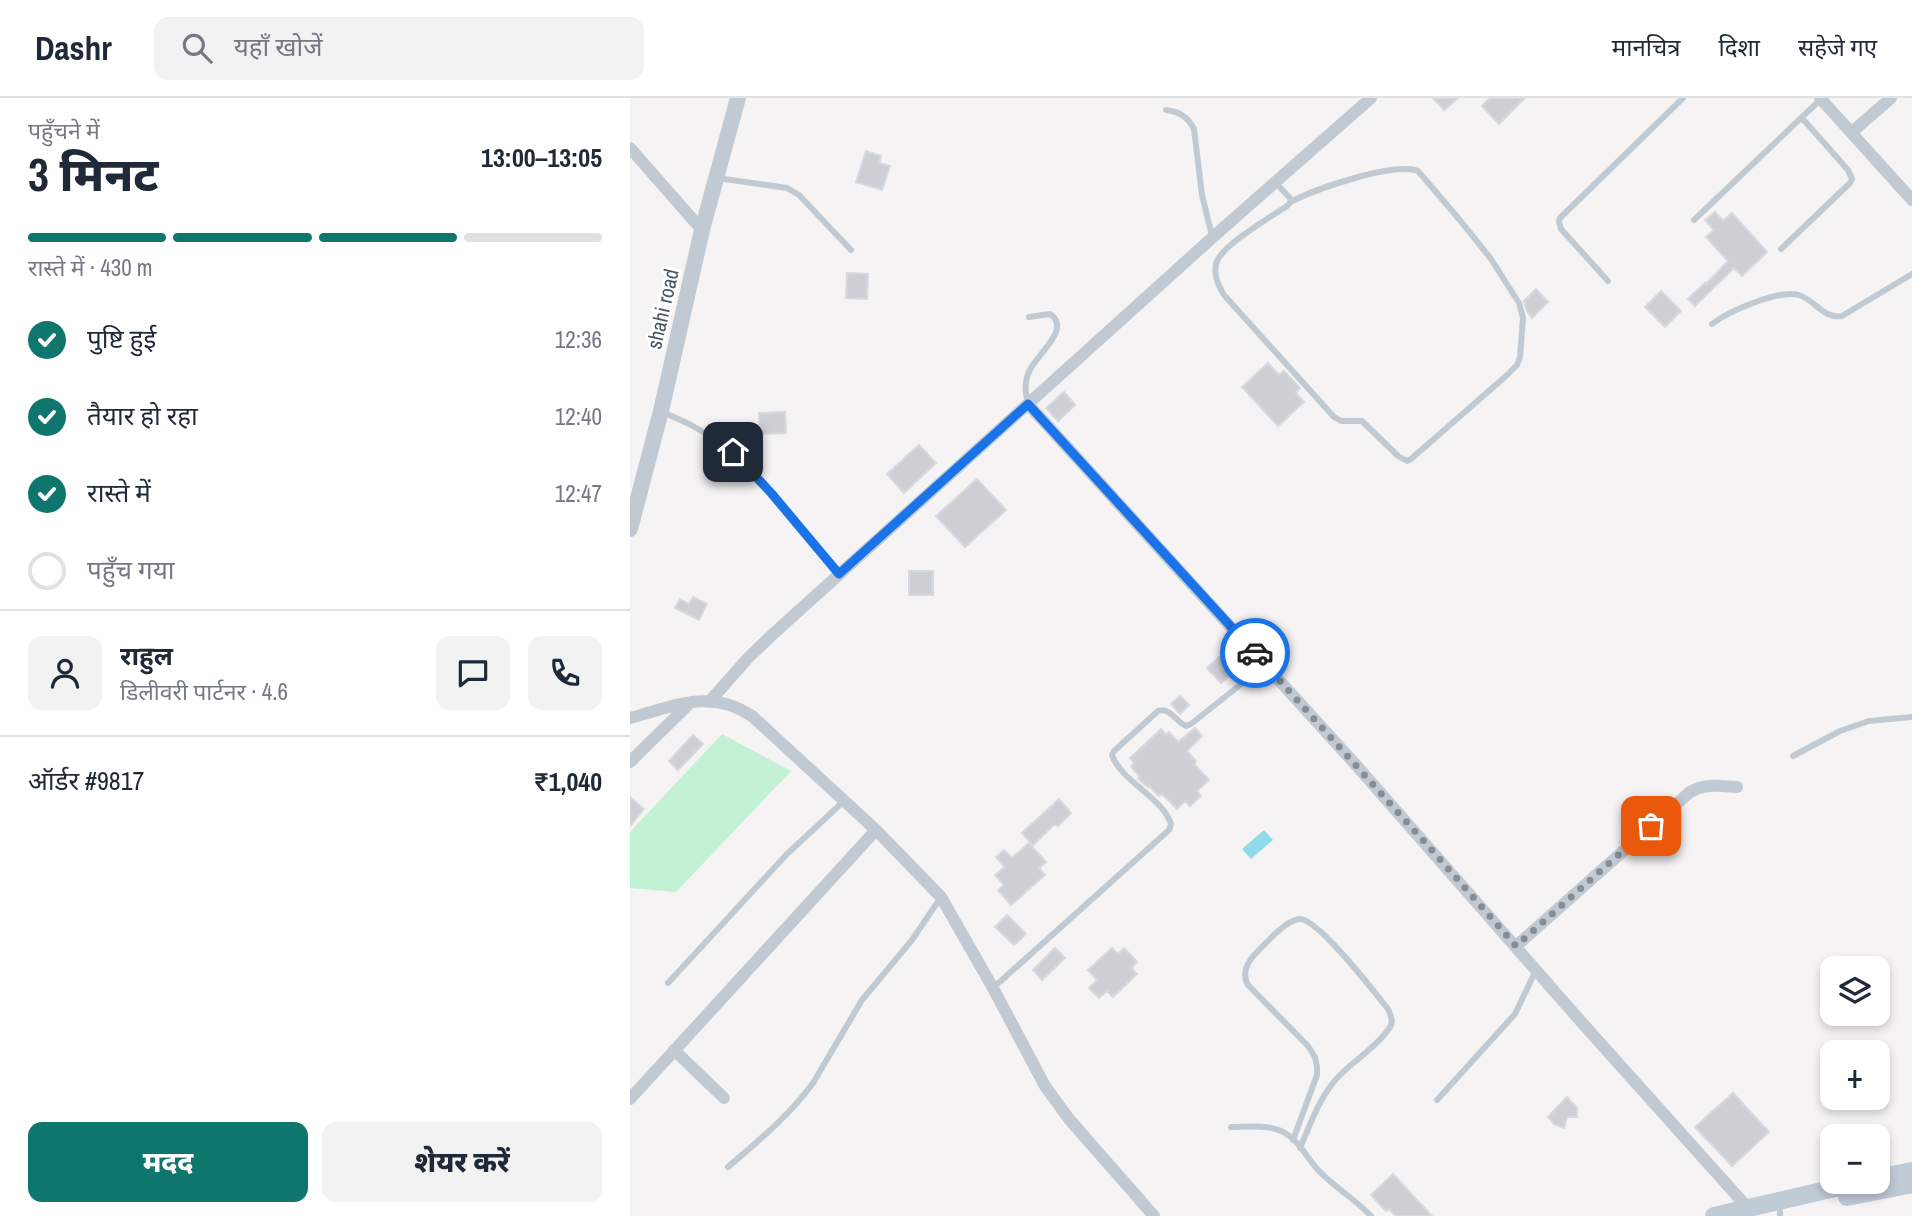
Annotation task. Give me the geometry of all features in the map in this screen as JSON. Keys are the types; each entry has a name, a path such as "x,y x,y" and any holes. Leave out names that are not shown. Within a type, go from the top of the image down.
{"main road":[{"path":"1890,1176 1912,1171"},
{"path":"1714,1216 1768,1213 1912,1184"},
{"path":"1768,1213 1826,1194"}],"street":[{"name":"shahi road","path":"630,529 661,411 702,230 738,98"},
{"path":"710,701 748,658 839,574 1371,98"},
{"path":"1852,132 1891,98"},
{"path":"1821,99 1912,200"},
{"path":"630,149 702,230"},
{"path":"1028,404 1265,664 1536,970 1768,1213"},
{"path":"630,762 691,702"},
{"path":"630,718 691,702 723,702 743,710 876,830 941,897 993,988 1032,1065 1057,1104 1154,1216"},
{"path":"1516,946 1690,792 1707,785 1737,787"},
{"path":"630,1099 876,830"},
{"path":"674,1050 724,1098"}],"lane":[{"path":"1608,281 1561,229 1560,218 1684,98"},
{"path":"1694,220 1821,99"},
{"path":"1167,110 1184,115 1194,129 1202,195 1213,237"},
{"path":"1781,248 1852,179 1848,170 1802,118"},
{"path":"1388,171 1418,171 1491,259 1520,303 1523,330 1517,365 1407,461 1398,456 1362,421 1340,421 1334,417 1218,285 1216,264 1220,255 1291,202 1345,180 1388,171"},
{"path":"716,178 787,188 799,195 851,250"},
{"path":"1275,183 1291,202"},
{"path":"1712,324 1745,306 1791,293 1809,300 1829,316 1842,316 1912,274"},
{"path":"1028,404 1024,390 1030,369 1054,338 1058,327 1057,321 1050,314 1029,317"},
{"path":"661,411 714,438 733,452 839,574"},
{"path":"993,988 1169,830 1169,819 1117,765 1112,755 1114,751 1158,711 1164,709 1182,724 1191,724 1265,664"},
{"path":"1793,756 1840,731 1869,721 1912,717"},
{"path":"668,983 787,854 844,801"},
{"path":"728,1167 782,1120 804,1096 862,1000 912,940 941,897"},
{"path":"1293,1140 1315,1082 1315,1057 1308,1046 1245,979 1248,963 1253,956 1289,923 1299,919 1308,920 1330,941 1392,1016 1392,1022 1385,1034 1331,1086 1300,1148"},
{"path":"1437,1100 1515,1014 1536,970"},
{"path":"1231,1127 1276,1129 1286,1133 1330,1181 1371,1216"}],"green space":[{"path":"722,734 791,771 676,892 630,888 630,832"}],"water":[{"path":"1264,830 1273,840 1251,859 1242,849"}],"building":[{"path":"1433,98 1458,98 1444,110"},
{"path":"1490,98 1525,98 1499,124 1482,106"},
{"path":"866,151 881,156 879,163 890,166 882,190 856,182"},
{"path":"1715,212 1723,221 1732,213 1767,252 1742,276 1734,268 1695,306 1688,299 1728,261 1706,237 1714,230 1705,220"},
{"path":"847,273 868,274 867,299 846,298"},
{"path":"1536,289 1548,302 1532,318 1524,301"},
{"path":"1661,291 1681,311 1665,327 1645,307"},
{"path":"1268,363 1279,375 1284,371 1300,388 1296,393 1304,402 1278,426 1242,387"},
{"path":"1064,392 1075,405 1058,421 1046,408"},
{"path":"785,412 786,433 760,434 759,413"},
{"path":"919,445 936,463 904,493 887,474"},
{"path":"977,479 1006,510 965,547 936,516"},
{"path":"909,571 933,571 933,595 909,595"},
{"path":"693,597 707,604 699,620 675,608 680,599 689,604"},
{"path":"1229,648 1243,663 1221,683 1207,668"},
{"path":"1180,696 1189,705 1180,714 1171,704"},
{"path":"1195,728 1202,736 1187,751 1196,761 1194,764 1209,780 1197,791 1201,796 1190,806 1185,801 1177,809 1162,794 1159,796 1138,779 1140,777 1131,767 1134,763 1130,758 1161,729 1166,735 1169,732 1178,742"},
{"path":"693,735 703,744 678,770 669,761"},
{"path":"630,797 644,809 630,826"},
{"path":"1059,799 1071,813 1033,845 1022,833"},
{"path":"1029,843 1046,862 1039,868 1045,875 1011,905 998,890 1004,885 995,875 1005,867 996,857 1004,850 1012,858"},
{"path":"1007,915 1026,934 1014,945 995,927"},
{"path":"1055,948 1065,958 1042,980 1033,970"},
{"path":"1112,948 1118,954 1124,948 1137,962 1131,968 1137,974 1113,997 1107,991 1099,998 1089,988 1097,980 1088,970"},
{"path":"1733,1093 1769,1132 1732,1166 1695,1127"},
{"path":"1567,1097 1577,1108 1577,1117 1567,1117 1564,1128 1554,1124 1548,1117"},
{"path":"1393,1174 1432,1216 1396,1216 1389,1209 1386,1211 1371,1195"}],"way so far":[{"path":"1255,653 1516,946 1651,826"}],"route":[{"path":"733,452 839,574 1028,404 1255,653"}]}
